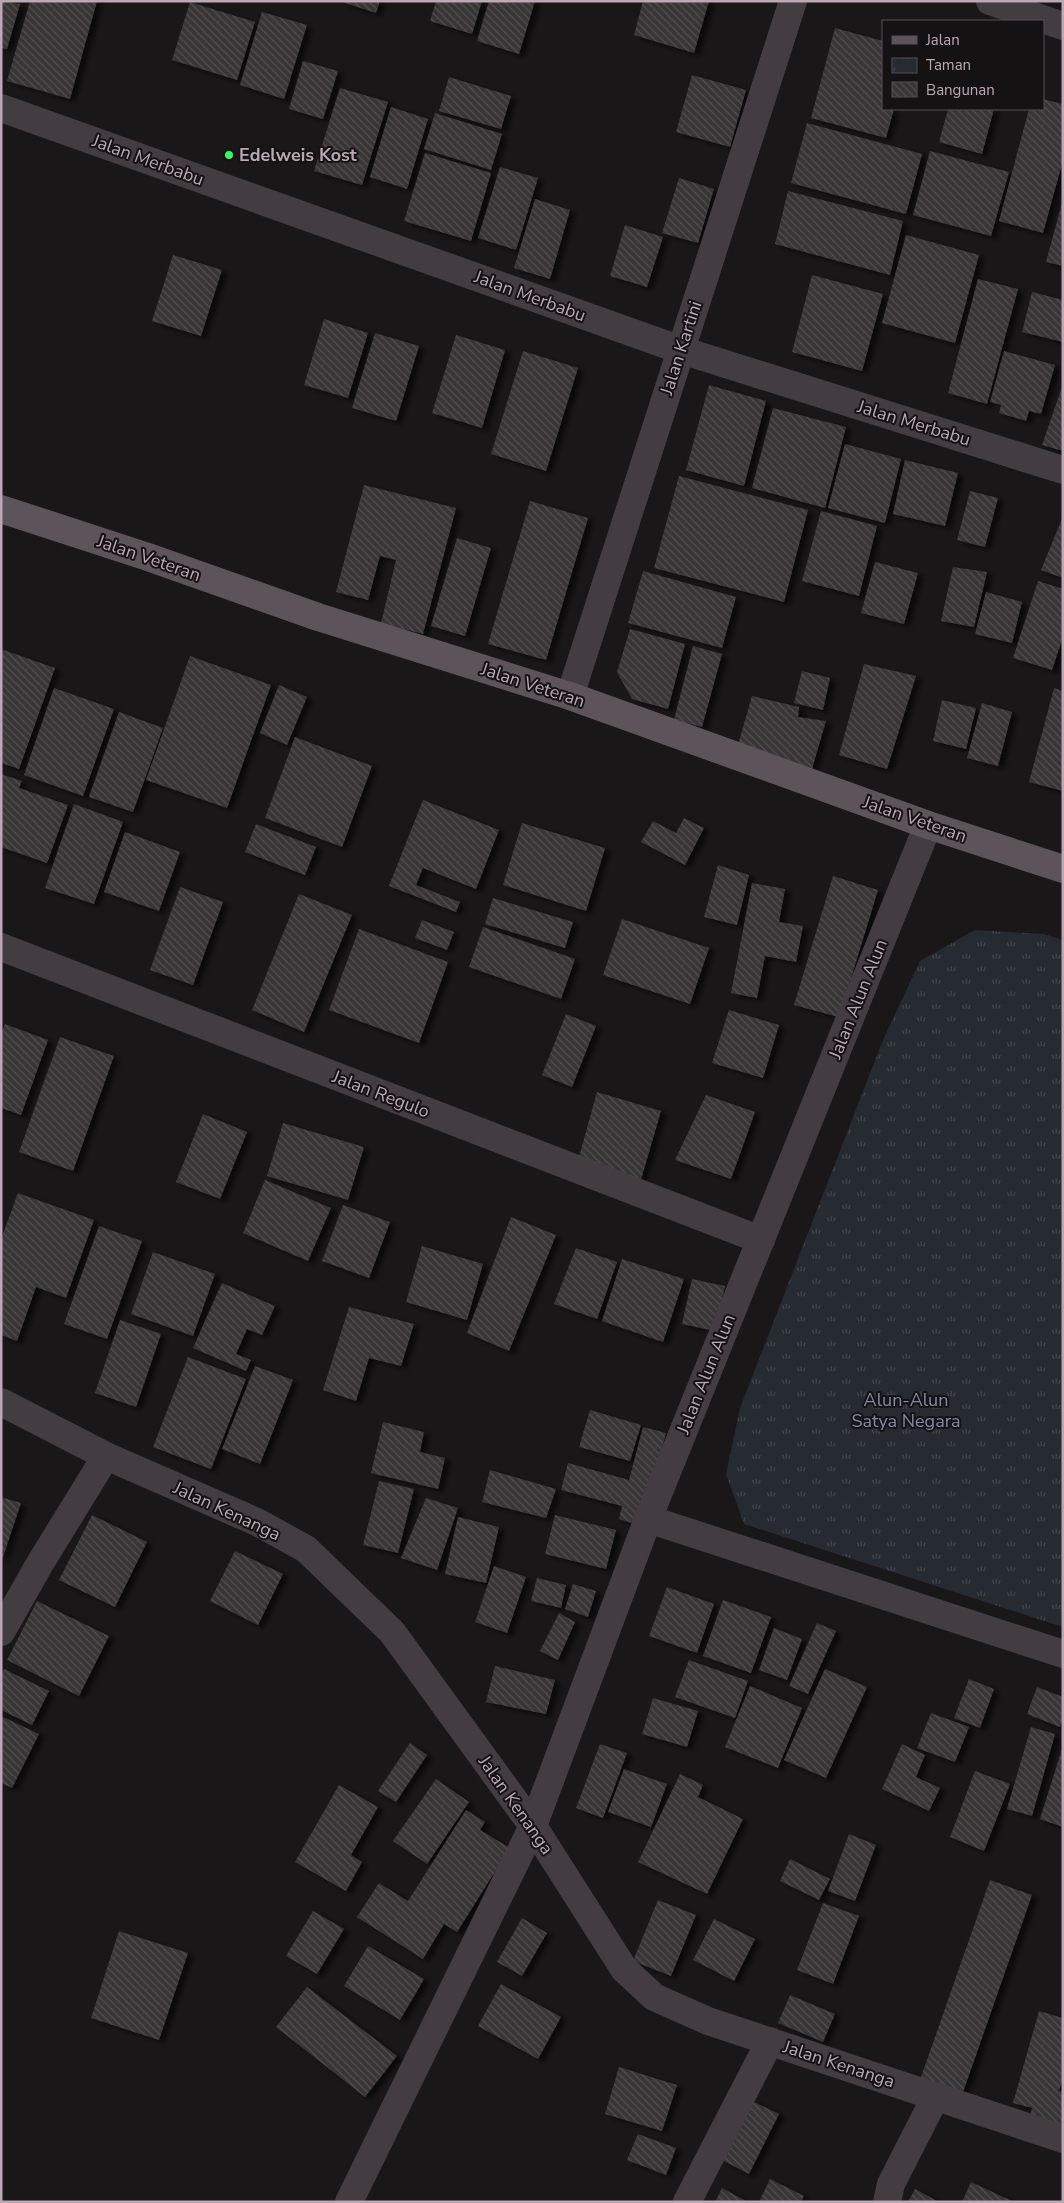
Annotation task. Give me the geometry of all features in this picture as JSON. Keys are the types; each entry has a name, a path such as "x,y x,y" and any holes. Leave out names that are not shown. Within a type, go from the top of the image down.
{"main road":[{"name":"Jalan Veteran","path":"1,509 148,557 318,617 570,696 928,825 1063,869"}],"street":[{"name":"Jalan Kartini","path":"570,696 793,1"},
{"path":"990,1 1063,26"},
{"name":"Jalan Merbabu","path":"1,108 681,350 1063,470"},
{"name":"Jalan Alun Alun","path":"349,2202 533,1826 648,1519 928,825"},
{"name":"Jalan Regulo","path":"1,947 761,1240"},
{"name":"Jalan Kenanga","path":"1,1402 106,1456 257,1522 306,1549 392,1632 533,1826 624,1970 654,1998 708,2021 1063,2139"},
{"path":"1,1632 39,1565 106,1456"},
{"path":"648,1519 1063,1654"},
{"path":"687,2202 770,2041"},
{"path":"887,2202 891,2184 936,2096"}],"green space":[{"name":"Alun-Alun Satya Negara","path":"975,930 1044,934 1063,940 1063,1627 744,1524 726,1474 740,1408 883,1040 920,961"}],"building":[{"path":"1,1 20,4 7,49 1,48"},
{"path":"30,1 97,1 70,99 7,81"},
{"path":"339,1 380,1 376,13"},
{"path":"436,1 482,1 472,34 430,21"},
{"path":"489,1 535,1 519,54 477,41"},
{"path":"643,1 709,1 694,53 634,35"},
{"path":"190,2 255,22 237,80 172,60"},
{"path":"262,12 307,25 284,99 240,85"},
{"path":"835,28 882,41 882,110 894,110 886,138 811,118"},
{"path":"303,61 338,71 323,119 289,109"},
{"path":"692,75 746,90 730,147 676,132"},
{"path":"449,77 511,96 501,129 439,111"},
{"path":"340,88 388,102 362,185 314,171"},
{"path":"1044,99 1063,104 1063,160 1043,233 999,221 1029,110 1044,110"},
{"path":"391,107 428,119 407,189 370,177"},
{"path":"948,110 994,110 982,154 939,142"},
{"path":"435,113 502,134 491,170 424,149"},
{"path":"807,123 922,154 906,214 791,183"},
{"path":"930,151 1009,172 991,236 913,215"},
{"path":"425,153 491,173 471,241 404,221"},
{"path":"500,167 538,178 516,250 478,238"},
{"path":"679,178 714,189 698,243 662,233"},
{"path":"788,191 903,221 890,275 775,244"},
{"path":"535,199 570,210 550,279 514,268"},
{"path":"1063,203 1063,266 1046,262"},
{"path":"625,225 663,237 647,287 610,276"},
{"path":"906,235 979,255 955,343 882,323"},
{"path":"173,255 222,270 201,336 152,321"},
{"path":"812,275 883,294 862,371 792,352"},
{"path":"978,279 1018,289 987,404 948,393"},
{"path":"1032,292 1063,300 1063,342 1022,332"},
{"path":"324,319 368,333 348,398 304,385"},
{"path":"375,333 419,346 396,421 352,408"},
{"path":"456,335 505,350 482,428 432,413"},
{"path":"523,351 578,368 546,471 491,454"},
{"path":"1004,351 1055,365 1041,414 1029,411 1026,421 999,413 1001,405 990,402"},
{"path":"709,385 766,401 744,486 686,470"},
{"path":"1063,387 1063,451 1042,445"},
{"path":"773,408 846,427 825,508 752,488"},
{"path":"845,444 901,459 885,523 828,508"},
{"path":"905,460 958,473 945,526 893,514"},
{"path":"679,476 808,510 784,602 654,568"},
{"path":"364,485 456,508 423,634 381,623 396,560 380,556 368,600 336,592"},
{"path":"970,491 998,498 985,547 957,540"},
{"path":"530,501 588,518 546,660 488,644"},
{"path":"821,511 877,526 859,596 802,581"},
{"path":"1063,516 1063,578 1041,570"},
{"path":"457,538 491,548 465,636 431,626"},
{"path":"875,562 918,573 904,624 861,613"},
{"path":"953,567 987,572 974,627 941,621"},
{"path":"643,571 736,597 722,648 628,623"},
{"path":"1038,581 1063,589 1063,637 1052,670 1013,658"},
{"path":"986,592 1022,602 1012,643 975,634"},
{"path":"630,629 685,644 668,709 632,699 617,672"},
{"path":"693,646 722,654 702,727 674,720"},
{"path":"1,649 55,668 19,769 1,763"},
{"path":"190,656 271,685 227,808 146,780"},
{"path":"864,664 916,676 887,769 839,755"},
{"path":"802,671 830,678 823,710 794,703"},
{"path":"279,685 307,697 287,745 260,733"},
{"path":"54,688 114,709 83,796 24,775"},
{"path":"1054,688 1063,691 1063,791 1029,782"},
{"path":"752,696 799,707 798,717 826,721 812,769 737,748"},
{"path":"942,700 976,708 966,749 933,741"},
{"path":"982,703 1012,712 998,766 967,758"},
{"path":"119,712 163,728 133,812 89,797"},
{"path":"295,737 372,766 342,847 265,818"},
{"path":"1,774 22,781 19,788 68,805 47,863 1,847"},
{"path":"423,800 499,830 476,889 423,868 416,885 460,902 456,912 389,886"},
{"path":"74,804 123,822 94,904 45,888"},
{"path":"684,818 704,828 685,865 641,842 653,821 676,833"},
{"path":"522,823 605,848 586,911 503,885"},
{"path":"256,824 316,847 305,875 245,852"},
{"path":"125,832 180,852 159,911 104,892"},
{"path":"718,865 749,875 737,925 704,917"},
{"path":"833,876 878,890 852,975 842,1018 794,1005"},
{"path":"752,883 785,889 779,922 803,926 796,962 765,956 757,998 731,993"},
{"path":"180,887 223,902 193,985 150,970"},
{"path":"299,894 352,915 304,1032 252,1010"},
{"path":"493,898 573,922 565,948 485,924"},
{"path":"622,919 709,948 690,1004 603,975"},
{"path":"422,920 454,932 447,950 415,938"},
{"path":"483,927 575,959 561,999 469,967"},
{"path":"359,929 448,962 419,1043 329,1010"},
{"path":"729,1010 779,1025 763,1078 712,1063"},
{"path":"566,1014 596,1026 572,1087 542,1075"},
{"path":"5,1024 48,1040 21,1115 1,1108 1,1034"},
{"path":"60,1037 114,1056 73,1171 19,1152"},
{"path":"597,1092 661,1111 640,1183 577,1164"},
{"path":"706,1095 755,1112 731,1179 675,1160"},
{"path":"203,1114 247,1132 220,1199 176,1182"},
{"path":"283,1123 364,1147 348,1200 267,1176"},
{"path":"265,1180 331,1208 308,1261 243,1233"},
{"path":"18,1193 94,1220 66,1298 36,1287 17,1341 1,1335 1,1239"},
{"path":"343,1205 390,1222 369,1278 322,1261"},
{"path":"511,1217 556,1235 509,1351 467,1333"},
{"path":"99,1226 142,1241 107,1339 64,1324"},
{"path":"422,1246 483,1264 467,1320 406,1302"},
{"path":"576,1248 617,1262 597,1319 554,1304"},
{"path":"153,1252 215,1274 193,1336 131,1314"},
{"path":"622,1259 684,1279 663,1342 602,1321"},
{"path":"692,1279 725,1286 715,1331 682,1324"},
{"path":"222,1283 275,1306 262,1335 247,1329 236,1354 251,1360 246,1371 193,1348"},
{"path":"349,1307 414,1324 401,1366 369,1358 356,1401 323,1390"},
{"path":"120,1320 161,1334 136,1407 95,1393"},
{"path":"188,1357 246,1379 211,1469 153,1447"},
{"path":"255,1366 293,1380 260,1464 222,1449"},
{"path":"590,1410 641,1425 630,1461 579,1447"},
{"path":"383,1422 424,1432 420,1452 445,1458 438,1489 371,1473"},
{"path":"643,1427 666,1433 641,1526 619,1519 622,1506 561,1490 568,1463 629,1480"},
{"path":"490,1470 556,1489 546,1518 482,1502"},
{"path":"379,1481 414,1489 398,1553 363,1545"},
{"path":"1,1497 21,1503 2,1560 1,1560"},
{"path":"426,1498 458,1508 437,1570 401,1558"},
{"path":"92,1515 147,1542 115,1607 59,1580"},
{"path":"555,1515 616,1530 606,1569 545,1554"},
{"path":"458,1517 499,1527 486,1583 445,1574"},
{"path":"235,1551 283,1574 258,1625 210,1601"},
{"path":"494,1566 526,1577 507,1633 475,1622"},
{"path":"537,1578 566,1585 561,1608 531,1601"},
{"path":"573,1584 596,1591 588,1617 565,1609"},
{"path":"667,1587 714,1604 697,1653 649,1636"},
{"path":"723,1600 771,1617 751,1673 703,1656"},
{"path":"37,1601 109,1636 79,1696 7,1660"},
{"path":"559,1613 575,1622 558,1660 540,1651"},
{"path":"817,1623 836,1631 808,1694 789,1686"},
{"path":"774,1628 802,1639 787,1680 759,1670"},
{"path":"689,1660 748,1681 735,1718 675,1697"},
{"path":"495,1666 555,1680 546,1714 486,1702"},
{"path":"4,1669 49,1691 32,1725 1,1710 1,1674"},
{"path":"825,1669 867,1687 826,1778 784,1760"},
{"path":"969,1679 994,1689 980,1728 954,1718"},
{"path":"750,1686 802,1708 778,1768 725,1747"},
{"path":"1037,1687 1063,1697 1063,1719 1060,1727 1027,1714"},
{"path":"653,1698 698,1711 687,1747 642,1734"},
{"path":"931,1713 969,1727 955,1762 917,1748"},
{"path":"1,1716 39,1734 12,1788 1,1783"},
{"path":"1031,1727 1055,1734 1032,1816 1007,1809"},
{"path":"410,1743 427,1755 396,1802 378,1791"},
{"path":"600,1744 627,1753 603,1818 576,1808"},
{"path":"902,1744 925,1755 916,1777 940,1788 929,1811 882,1789"},
{"path":"1063,1749 1063,1827 1040,1819"},
{"path":"624,1769 667,1784 651,1827 608,1812"},
{"path":"975,1771 1010,1784 984,1851 950,1837"},
{"path":"680,1774 703,1785 698,1797 743,1819 707,1894 638,1862"},
{"path":"436,1779 469,1802 427,1864 393,1841"},
{"path":"339,1785 378,1807 351,1855 362,1862 346,1891 295,1862"},
{"path":"466,1810 485,1822 480,1830 510,1848 457,1932 444,1924 423,1959 357,1917 379,1883 408,1901"},
{"path":"849,1834 876,1845 855,1901 828,1891"},
{"path":"790,1859 830,1879 819,1900 780,1881"},
{"path":"990,1880 1032,1895 962,2095 920,2080"},
{"path":"658,1900 696,1915 671,1976 633,1961"},
{"path":"823,1903 859,1916 833,1984 797,1970"},
{"path":"313,1911 344,1929 317,1974 286,1956"},
{"path":"522,1918 547,1933 522,1976 497,1962"},
{"path":"714,1919 755,1939 734,1981 693,1960"},
{"path":"119,1931 188,1953 159,2040 91,2018"},
{"path":"368,1946 424,1979 400,2020 344,1986"},
{"path":"501,1984 561,2017 538,2059 478,2026"},
{"path":"307,1987 397,2056 365,2097 276,2027"},
{"path":"790,1995 835,2014 823,2042 778,2023"},
{"path":"1039,2011 1063,2018 1063,2078 1059,2091 1063,2092 1063,2126 1030,2116 1032,2108 1013,2103"},
{"path":"619,2067 677,2085 662,2131 605,2114"},
{"path":"750,2100 779,2114 749,2174 720,2159"},
{"path":"638,2134 676,2148 666,2175 627,2160"},
{"path":"770,2179 804,2196 801,2202 759,2202"},
{"path":"971,2182 1014,2202 962,2202"},
{"path":"722,2188 748,2202 715,2202"},
{"path":"915,2189 939,2202 908,2202"}],"place":[{"name":"Edelweis Kost","path":"229,155"}]}
